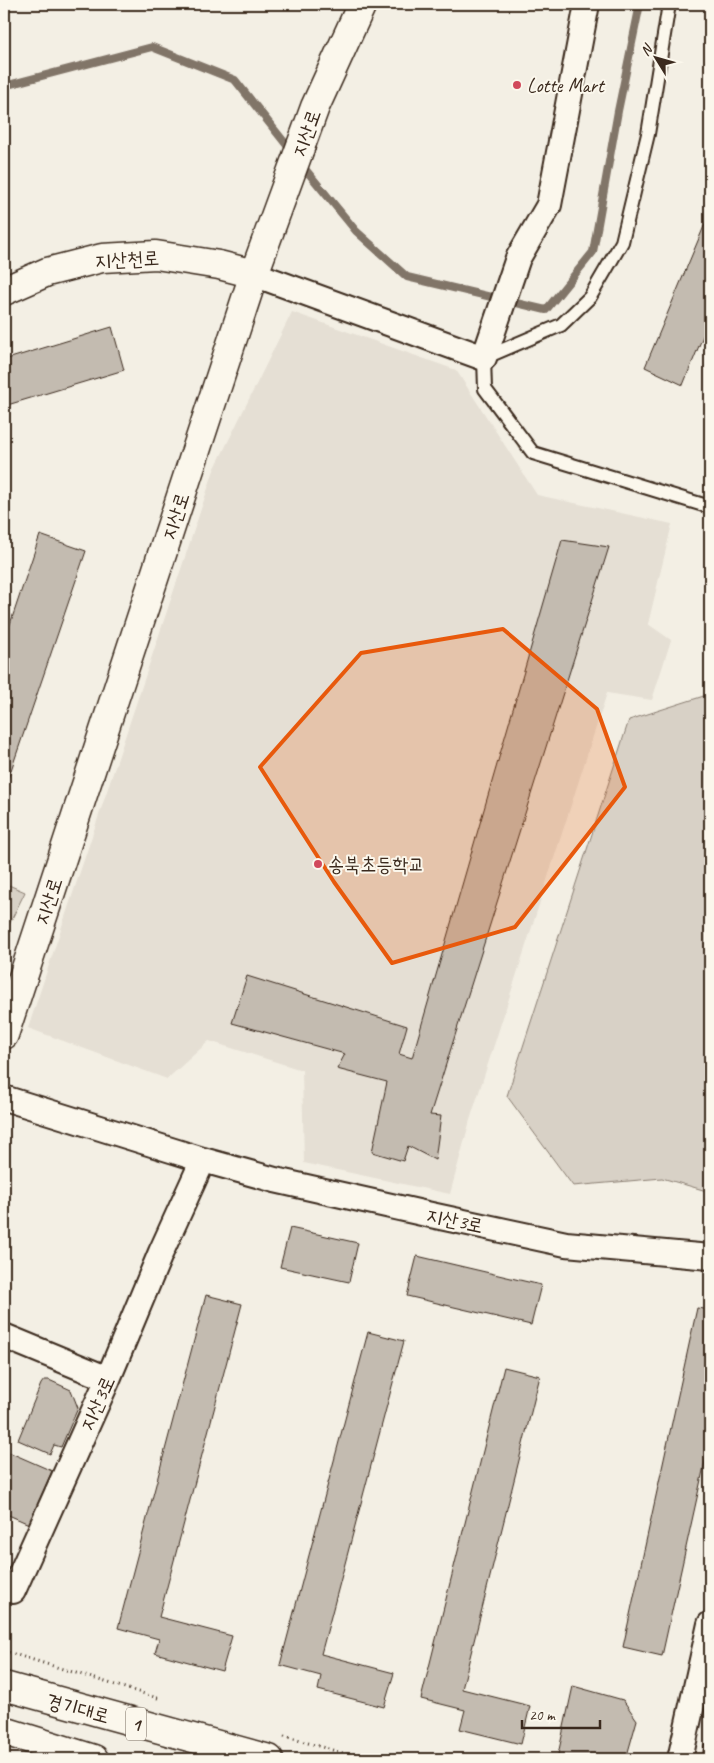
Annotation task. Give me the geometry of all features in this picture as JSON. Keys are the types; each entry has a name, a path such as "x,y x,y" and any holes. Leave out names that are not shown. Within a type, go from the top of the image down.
{"main road":[{"name":"지산로","path":"4,1034 254,274 315,107 362,4"},
{"name":"지산천로","path":"4,291 47,272 102,258 156,255 219,265 254,274"},
{"name":"경기대로","path":"4,1686 269,1759"},
{"path":"4,1731 94,1759"}],"street":[{"path":"254,274 484,358 518,258 549,205 587,4"},
{"name":"지산3로","path":"4,1098 203,1160 293,1184 566,1244 710,1257"},
{"name":"지산3로","path":"13,1591 203,1160"},
{"path":"4,1336 108,1378"},
{"path":"680,1759 710,1624"}],"lane":[{"path":"669,4 648,134 622,242 590,296 561,325 484,358 485,388 533,453 710,507"}],"highlighted area":[{"path":"503,629 597,709 625,787 515,927 392,963 334,882 260,767 361,653"}],"shaded area":[{"name":"송북초등학교","path":"292,312 456,370 537,495 672,524 648,624 671,640 652,700 607,693 470,1120 450,1194 304,1163 302,1070 209,1041 167,1079 28,1028 214,470"},
{"path":"710,694 710,1192 662,1178 573,1186 507,1096 629,720"},
{"path":"4,883 25,892 4,935"}],"building":[{"path":"710,212 710,319 683,385 645,367"},
{"path":"112,327 124,370 4,406 4,360"},
{"path":"40,535 86,551 8,779 4,778 4,642"},
{"path":"562,540 609,547 430,1115 441,1116 435,1160 408,1146 403,1161 372,1152 387,1082 337,1069 345,1054 232,1023 247,976 407,1026 399,1054 412,1058"},
{"path":"290,1228 358,1243 349,1282 280,1267"},
{"path":"417,1256 541,1285 531,1325 407,1296"},
{"path":"206,1295 242,1304 159,1617 232,1636 222,1671 155,1653 159,1639 118,1628"},
{"path":"697,1308 710,1310 710,1439 662,1656 623,1647"},
{"path":"368,1332 404,1341 321,1654 394,1673 384,1707 318,1690 321,1676 280,1665"},
{"path":"504,1367 540,1376 462,1689 530,1706 521,1744 460,1729 465,1710 421,1699"},
{"path":"44,1380 49,1380 71,1390 78,1408 61,1447 54,1445 50,1454 18,1440"},
{"path":"4,1450 52,1471 29,1524 4,1513"},
{"path":"573,1686 623,1700 637,1720 626,1759 557,1759"},
{"path":"704,1744 710,1745 710,1759 702,1759"}],"waterway":[{"path":"301,164 356,231 407,277 546,310 593,252 618,111 640,4"},
{"path":"4,86 152,47 235,80 293,153"}],"place":[{"name":"Lotte Mart","path":"517,85"},
{"name":"송북초등학교","path":"318,864"}]}
